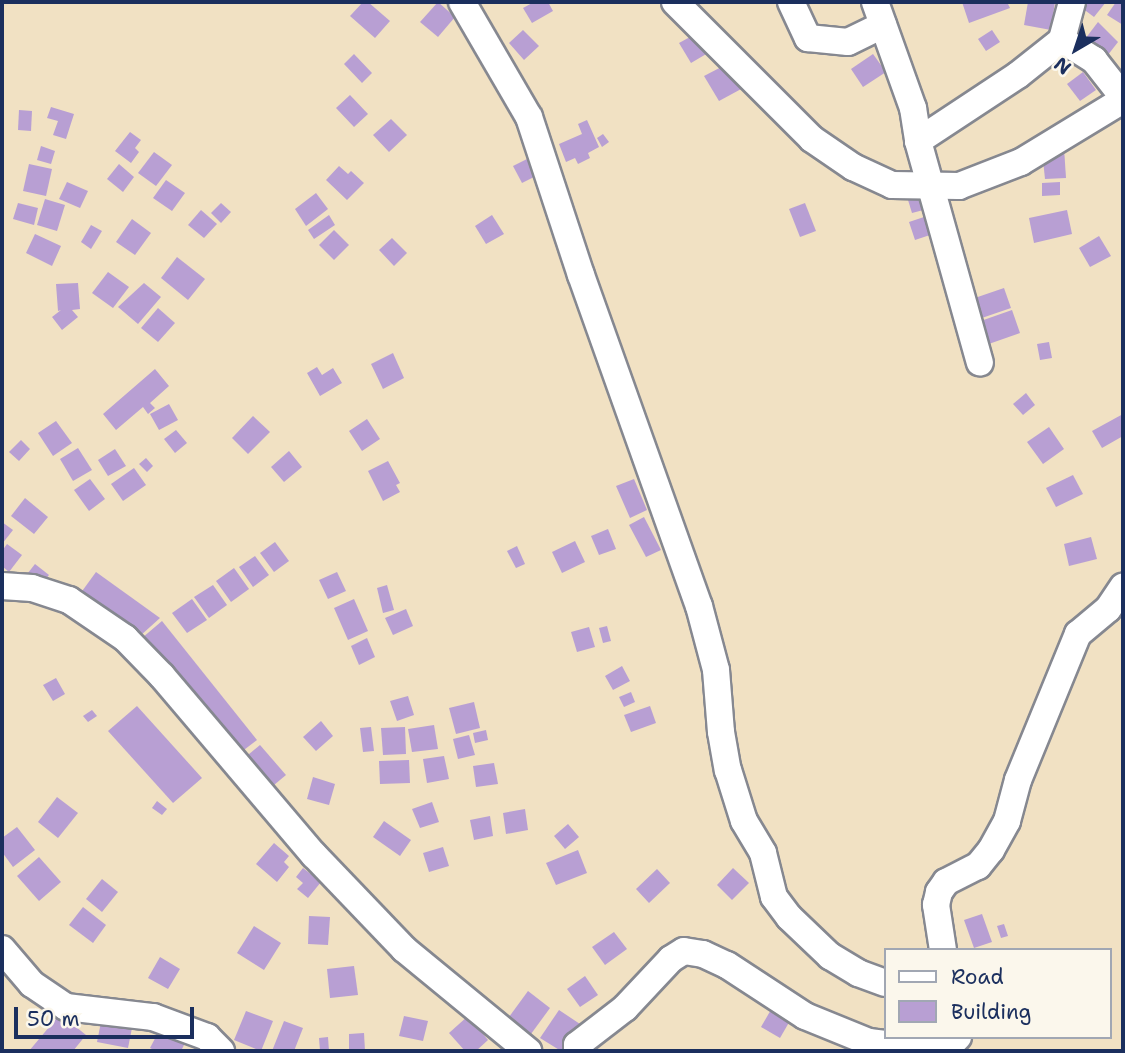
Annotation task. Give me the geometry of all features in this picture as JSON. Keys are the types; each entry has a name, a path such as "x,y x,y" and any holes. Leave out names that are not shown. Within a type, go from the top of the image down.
{"street":[{"path":"462,2 529,117 581,275 699,606 716,670 721,732 728,770 744,821 763,853 775,897 789,917 831,957 858,973 884,983"},
{"path":"675,2 812,139 853,167 892,185 933,188 959,186 1021,162 1123,98 1094,60 1062,40"},
{"path":"792,2 808,38 848,42 879,13 913,108 918,141 980,363"},
{"path":"918,141 1018,75 1062,40 1072,2"},
{"path":"2,586 32,588 69,600 125,638 170,685 314,855 404,949 513,1046"},
{"path":"943,948 936,905 940,891 946,882 978,866 991,850 1007,821 1017,780 1079,634 1108,609 1123,587"},
{"path":"2,948 32,984 66,1007 153,1017 208,1046"},
{"path":"576,1051 577,1045 625,1008 671,959 684,951 703,954 727,965 805,1016 869,1042 944,1051 956,1039"}],"building":[{"path":"363,2 368,2 390,21 375,38 350,16"},
{"path":"438,2 455,17 438,37 420,22"},
{"path":"534,2 548,2 553,11 532,23 523,8"},
{"path":"962,2 1007,2 1010,8 969,23"},
{"path":"1028,2 1055,2 1051,30 1024,25"},
{"path":"1074,2 1106,2 1094,17"},
{"path":"1116,2 1123,2 1123,25 1107,15"},
{"path":"1098,22 1118,42 1104,60 1082,43"},
{"path":"523,30 539,46 524,60 509,43"},
{"path":"992,30 1000,42 986,51 978,39"},
{"path":"701,31 713,50 691,63 679,43"},
{"path":"354,54 372,73 362,83 344,64"},
{"path":"873,54 886,72 863,87 851,69"},
{"path":"729,63 743,88 719,101 704,76"},
{"path":"1083,72 1096,90 1080,101 1067,84"},
{"path":"350,95 368,114 354,127 336,108"},
{"path":"51,107 74,114 66,139 53,135 58,121 47,118"},
{"path":"19,110 32,111 31,131 18,130"},
{"path":"391,119 407,135 389,152 373,135"},
{"path":"587,120 599,147 588,153 590,158 578,164 575,158 566,162 559,144 582,134 578,124"},
{"path":"130,132 141,140 135,148 139,152 131,163 115,151"},
{"path":"603,134 609,142 602,147 597,138"},
{"path":"41,146 55,151 51,164 37,160"},
{"path":"1064,148 1066,178 1045,179 1042,150"},
{"path":"154,152 172,165 156,186 138,173"},
{"path":"531,157 540,174 522,183 513,166"},
{"path":"29,164 52,169 46,196 23,191"},
{"path":"119,164 134,177 123,192 107,179"},
{"path":"339,166 348,174 351,171 364,183 347,200 326,180"},
{"path":"166,180 185,193 172,211 153,198"},
{"path":"67,182 88,191 80,208 59,199"},
{"path":"1060,182 1060,195 1042,196 1042,183"},
{"path":"316,193 328,209 306,226 295,209"},
{"path":"926,194 931,208 912,213 908,200"},
{"path":"45,199 65,205 57,231 37,225"},
{"path":"18,203 38,208 34,225 13,219"},
{"path":"221,203 231,212 221,223 211,213"},
{"path":"805,203 816,231 800,237 789,209"},
{"path":"201,210 217,224 204,238 188,225"},
{"path":"1067,210 1072,234 1034,243 1029,218"},
{"path":"329,215 335,225 314,239 308,230"},
{"path":"492,215 504,234 486,244 475,226"},
{"path":"930,215 936,233 915,240 909,222"},
{"path":"132,219 151,233 135,255 116,242"},
{"path":"91,225 102,231 91,249 81,242"},
{"path":"334,230 349,245 334,260 319,245"},
{"path":"35,234 61,246 52,266 26,253"},
{"path":"1099,236 1111,256 1090,267 1079,248"},
{"path":"392,238 407,253 394,266 379,250"},
{"path":"177,257 205,279 188,300 161,278"},
{"path":"108,272 129,287 113,308 92,293"},
{"path":"78,283 80,309 72,310 78,317 62,330 52,317 61,310 58,311 56,284"},
{"path":"144,283 161,297 138,324 118,307"},
{"path":"1004,288 1011,308 973,321 966,301"},
{"path":"158,308 175,323 158,342 141,328"},
{"path":"1012,310 1020,333 983,346 975,323"},
{"path":"1049,342 1052,358 1040,360 1037,344"},
{"path":"393,353 404,378 383,389 371,364"},
{"path":"317,367 322,375 333,368 342,383 320,396 307,373"},
{"path":"155,369 169,386 150,403 155,408 148,414 143,407 116,430 103,414"},
{"path":"1026,393 1035,405 1023,415 1013,404"},
{"path":"169,404 178,420 159,430 150,414"},
{"path":"1123,414 1123,436 1102,448 1092,431"},
{"path":"253,416 270,432 248,454 232,438"},
{"path":"367,419 380,439 362,451 349,431"},
{"path":"56,421 72,443 53,456 38,433"},
{"path":"1049,427 1064,449 1043,464 1027,442"},
{"path":"176,430 187,443 175,453 164,439"},
{"path":"21,440 30,449 19,461 9,452"},
{"path":"78,448 92,470 73,481 60,459"},
{"path":"115,449 126,466 108,476 98,460"},
{"path":"289,451 302,467 284,482 271,467"},
{"path":"146,458 153,466 147,472 139,464"},
{"path":"388,461 400,483 396,485 400,492 383,501 368,471"},
{"path":"134,468 146,485 123,501 111,484"},
{"path":"1073,475 1083,494 1056,507 1046,488"},
{"path":"90,479 105,499 89,511 74,490"},
{"path":"634,479 647,510 630,518 616,486"},
{"path":"25,498 48,517 34,534 11,516"},
{"path":"644,517 661,550 646,557 629,525"},
{"path":"2,522 13,530 2,544"},
{"path":"608,529 616,549 599,555 591,536"},
{"path":"1091,537 1097,559 1069,566 1064,544"},
{"path":"575,541 585,562 562,573 552,552"},
{"path":"275,542 289,561 274,572 260,553"},
{"path":"7,544 22,555 9,572 2,566 2,551"},
{"path":"517,546 525,564 516,568 507,551"},
{"path":"255,556 269,575 253,587 239,567"},
{"path":"35,564 49,575 38,589 24,578"},
{"path":"234,568 249,589 231,602 216,581"},
{"path":"96,572 160,618 140,636 80,594"},
{"path":"337,572 346,591 328,599 319,580"},
{"path":"213,585 227,605 209,618 194,597"},
{"path":"387,585 394,610 383,613 377,588"},
{"path":"192,599 207,620 187,633 172,613"},
{"path":"354,599 368,631 348,640 334,608"},
{"path":"406,609 413,626 393,635 385,618"},
{"path":"162,621 257,740 236,756 142,638"},
{"path":"607,626 611,641 603,643 599,628"},
{"path":"589,627 595,647 577,652 571,632"},
{"path":"367,638 375,657 359,665 351,646"},
{"path":"622,666 630,681 613,690 605,676"},
{"path":"56,678 65,694 53,701 43,685"},
{"path":"631,692 635,702 624,707 619,697"},
{"path":"408,696 414,715 397,721 390,701"},
{"path":"474,702 480,728 456,734 449,708"},
{"path":"137,706 202,778 173,803 108,731"},
{"path":"650,706 656,723 631,732 624,715"},
{"path":"92,710 97,716 88,722 83,716"},
{"path":"321,721 333,736 316,751 303,737"},
{"path":"434,725 438,749 412,752 408,729"},
{"path":"371,727 374,751 363,752 360,728"},
{"path":"405,727 406,754 383,755 381,728"},
{"path":"486,730 488,740 475,743 473,733"},
{"path":"469,735 475,755 458,759 453,739"},
{"path":"260,745 286,775 268,790 242,760"},
{"path":"444,756 449,779 427,783 423,759"},
{"path":"409,760 410,783 380,784 379,761"},
{"path":"494,763 498,784 476,787 473,766"},
{"path":"313,777 335,784 329,805 307,799"},
{"path":"57,797 78,813 58,838 38,822"},
{"path":"157,801 167,809 162,815 152,808"},
{"path":"432,802 439,822 420,828 412,809"},
{"path":"525,809 528,830 506,834 503,813"},
{"path":"490,816 493,836 474,840 470,820"},
{"path":"384,821 411,840 400,856 373,837"},
{"path":"568,824 579,837 565,849 554,836"},
{"path":"17,827 35,850 13,867 2,852 2,838"},
{"path":"274,843 289,856 284,862 289,867 277,882 256,864"},
{"path":"443,847 449,866 429,872 423,853"},
{"path":"578,850 587,873 556,885 546,863"},
{"path":"39,857 61,882 39,901 17,876"},
{"path":"303,868 321,882 308,898 297,889 303,883 296,877"},
{"path":"733,868 749,883 732,900 717,885"},
{"path":"657,869 670,883 649,903 636,889"},
{"path":"102,879 118,892 102,912 86,899"},
{"path":"83,907 106,925 93,943 69,925"},
{"path":"982,914 992,942 974,948 964,920"},
{"path":"309,916 330,917 328,945 308,944"},
{"path":"1004,924 1008,936 1001,938 997,926"},
{"path":"254,926 281,943 264,970 237,953"},
{"path":"614,932 627,949 605,965 592,947"},
{"path":"160,957 180,969 168,989 148,978"},
{"path":"354,966 358,995 330,998 327,969"},
{"path":"585,976 598,995 580,1007 567,989"},
{"path":"528,991 550,1008 531,1034 509,1017"},
{"path":"772,1008 791,1019 780,1038 761,1027"},
{"path":"559,1010 580,1024 561,1051 540,1038"},
{"path":"246,1011 273,1021 261,1051 234,1040"},
{"path":"60,1014 86,1035 73,1051 29,1051"},
{"path":"404,1016 428,1021 423,1041 399,1036"},
{"path":"468,1016 488,1040 476,1051 465,1051 449,1033"},
{"path":"102,1017 133,1023 128,1048 97,1042"},
{"path":"284,1021 303,1028 294,1051 272,1051"},
{"path":"161,1027 186,1041 181,1051 156,1051 150,1048"},
{"path":"364,1033 365,1051 349,1051 349,1034"},
{"path":"328,1037 329,1051 320,1051 319,1038"}]}
